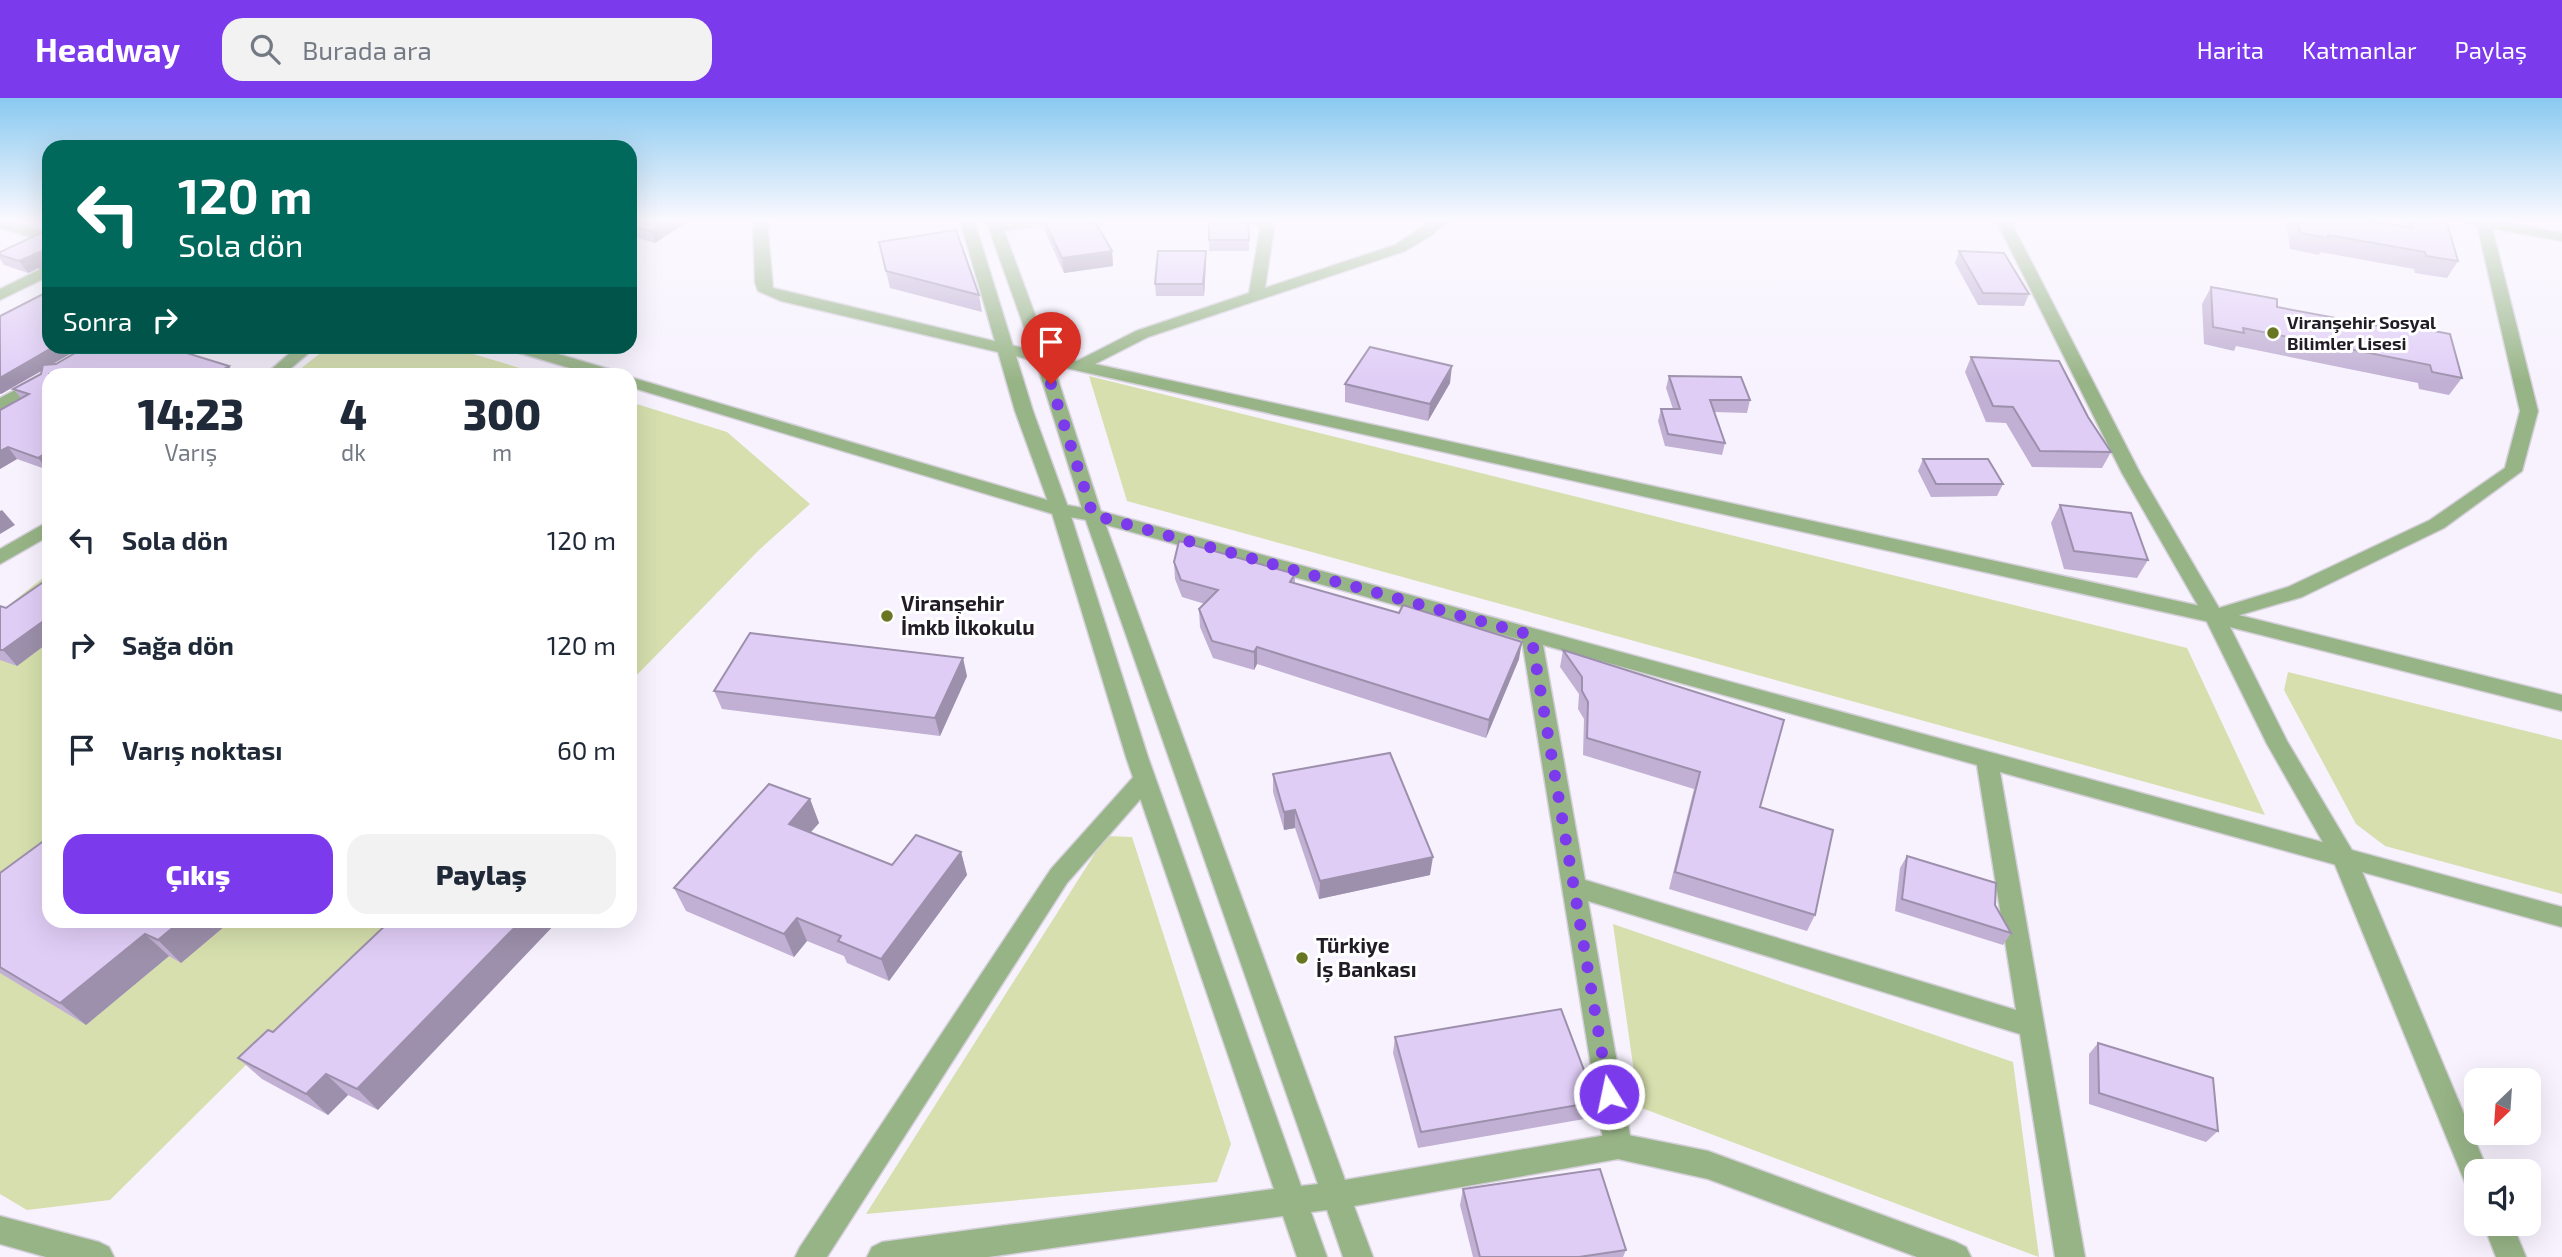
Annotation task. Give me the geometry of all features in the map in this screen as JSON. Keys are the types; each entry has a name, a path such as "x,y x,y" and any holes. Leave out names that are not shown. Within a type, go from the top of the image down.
{"street":[{"path":"0,295 41,274"},
{"path":"763,274 766,291 799,301 1042,358 2214,616 2562,703"},
{"path":"983,274 1144,780 1312,1257"},
{"path":"1012,274 1093,515 1358,1257"},
{"path":"1256,297 1260,274"},
{"path":"1079,366 1142,334 1323,274"},
{"path":"2030,274 2131,473 2214,616 2278,744 2344,857 2469,1159"},
{"path":"2214,616 2295,592 2437,524 2513,471 2529,411 2492,274"},
{"path":"282,368 299,354"},
{"path":"539,354 586,368"},
{"path":"0,405 42,381"},
{"path":"637,384 1059,510 1093,515 2562,917"},
{"path":"0,558 42,531"},
{"path":"1531,635 1618,1146"},
{"path":"1987,759 2070,1257"},
{"path":"810,1257 1059,876 1144,780"},
{"path":"1573,886 2030,1026"},
{"path":"882,1257 1336,1195 1618,1146 1709,1165 1956,1257"},
{"path":"0,1230 99,1257"},
{"path":"2502,1236 2511,1257"}],"green space":[{"path":"319,354 473,354 520,368 302,368"},
{"path":"1089,376 2187,648 2265,815 1127,501"},
{"path":"637,404 727,432 810,504 759,550 637,675"},
{"path":"42,579 42,928 384,928 110,1200 27,1210 0,1194 0,612"},
{"path":"2288,672 2562,740 2562,894 2385,846 2356,824 2284,690"},
{"path":"1106,836 1132,837 1231,1144 1217,1182 866,1214"},
{"path":"1613,924 2013,1062 2039,1257 1639,1107"}],"building":[{"path":"898,274 972,274 979,295"},
{"path":"1156,274 1204,274 1203,284 1155,284"},
{"path":"1972,274 2017,274 2029,294 1983,293"},
{"path":"2211,287 2277,299 2277,307 2384,327 2383,321 2450,334 2462,378 2432,372 2430,365 2243,328 2244,333 2213,327"},
{"path":"42,295 42,354 0,378 0,316"},
{"path":"1370,347 1452,366 1430,404 1345,384"},
{"path":"73,354 190,354 229,366 42,368 43,365 56,364"},
{"path":"1971,357 2059,361 2088,417 2111,452 2040,451 2013,407 1993,406"},
{"path":"42,370 42,455 38,458 8,447 0,451 0,410 29,394 13,389 41,374"},
{"path":"1669,376 1741,377 1750,400 1710,400 1725,443 1668,434 1661,409 1680,409"},
{"path":"1923,459 1988,459 2003,484 1936,484"},
{"path":"2060,505 2131,513 2148,560 2074,551"},
{"path":"1179,541 1295,574 1290,582 1399,613 1403,605 1522,642 1489,720 1257,647 1254,652 1212,641 1199,609 1218,590 1181,580 1174,562"},
{"path":"42,583 42,622 0,650 0,606 6,608"},
{"path":"750,633 963,658 935,718 714,691"},
{"path":"1563,650 1784,720 1760,807 1833,830 1815,915 1675,872 1700,772 1587,738 1588,702 1582,691 1582,677"},
{"path":"1390,753 1433,857 1320,881 1295,810 1284,812 1273,774"},
{"path":"769,784 810,799 789,824 892,865 916,835 961,852 881,959 838,941 841,936 797,918 784,934 674,888"},
{"path":"42,842 42,928 172,928 158,940 145,934 60,1003 0,967 0,873"},
{"path":"1907,856 1996,883 1995,905 2011,933 1902,899"},
{"path":"383,928 514,928 357,1089 326,1074 306,1094 238,1058 268,1030 273,1032"},
{"path":"1561,1009 1596,1102 1421,1132 1395,1037"},
{"path":"2098,1043 2213,1078 2218,1131 2099,1093"},
{"path":"1600,1169 1626,1250 1579,1257 1480,1257 1463,1189"}],"place":[{"name":"Viranşehir Sosyal Bilimler Lisesi","path":"2273,333"},
{"name":"Viranşehir İmkb İlkokulu","path":"887,616"},
{"name":"Türkiye İş Bankası","path":"1302,958"}],"route":[{"path":"1051,384 1093,515 1531,635 1609,1094"}]}
